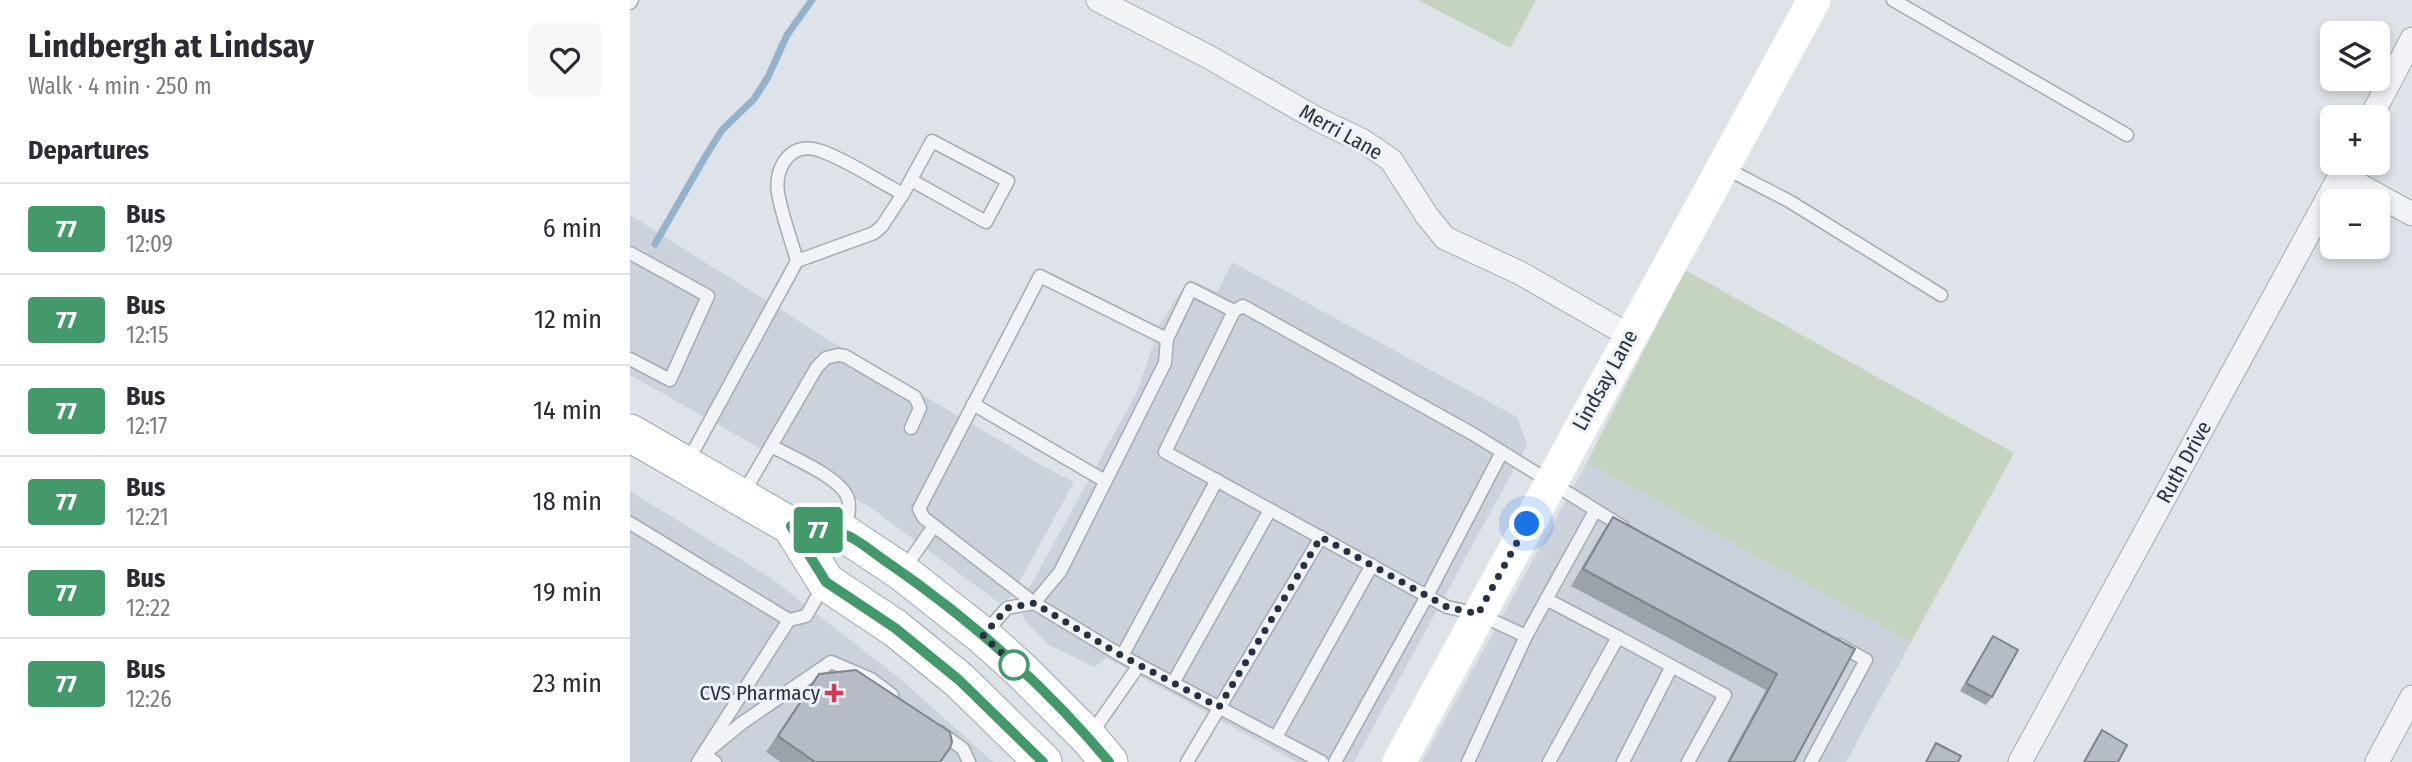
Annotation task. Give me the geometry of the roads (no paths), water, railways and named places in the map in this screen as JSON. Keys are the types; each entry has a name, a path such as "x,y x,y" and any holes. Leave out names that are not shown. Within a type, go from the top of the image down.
{"main road":[{"path":"636,441 686,466 791,526 845,534 902,572 983,636 1099,750"},
{"path":"791,526 826,582 895,628 959,680 1043,762"}],"street":[{"name":"Merri Lane","path":"1098,0 1250,79 1319,120 1363,141 1391,160 1427,216 1445,238 1520,273 1630,336"},
{"name":"Lindsay Lane","path":"1399,762 1814,0"},
{"path":"2377,105 2412,39"},
{"name":"Ruth Drive","path":"2020,762 2341,175"},
{"path":"2353,175 2412,214"},
{"path":"2377,762 2412,697"}],"lane":[{"path":"1893,0 2127,135"},
{"path":"686,466 797,261 874,233 882,226 932,141 1008,181 986,222 911,180"},
{"path":"797,261 778,192 781,164 793,152 802,149 822,151 903,194"},
{"path":"1723,167 1789,201 1941,295"},
{"path":"631,256 708,296 670,380 632,364"},
{"path":"1167,339 1040,275 919,509 924,518 1034,603 1122,656 1322,762"},
{"path":"983,636 1007,608 1034,603 1060,572 1165,363 1167,339 1191,289 1234,311"},
{"path":"1526,636 1478,614 1447,607 1165,452 1234,311 1243,306 1502,452 1630,530"},
{"path":"741,498 817,367 826,358 838,355 857,361 915,397 920,408 911,428"},
{"path":"973,404 1105,481"},
{"path":"771,446 824,475 847,495 849,506 845,534"},
{"path":"1335,762 1427,596 1502,452"},
{"path":"1122,656 1217,480"},
{"path":"1172,683 1270,510"},
{"path":"1468,762 1526,636 1595,511"},
{"path":"630,523 789,620"},
{"path":"902,572 934,526"},
{"path":"1187,762 1321,537"},
{"path":"1276,737 1372,565"},
{"path":"701,758 789,620 806,616 826,582"},
{"path":"1546,599 1725,695 1688,762"},
{"path":"1549,762 1618,637"},
{"path":"1811,762 1866,660 1831,640"},
{"path":"701,758 742,723 831,663 871,679 902,702"},
{"path":"1099,750 1139,665"},
{"path":"1623,762 1672,666"},
{"path":"932,726 963,750 969,762"},
{"path":"701,758 715,762"}],"waterway":[{"path":"655,244 722,130 754,99 768,77 787,35 812,0"}],"place":[{"name":"CVS Pharmacy","path":"834,693"}]}
